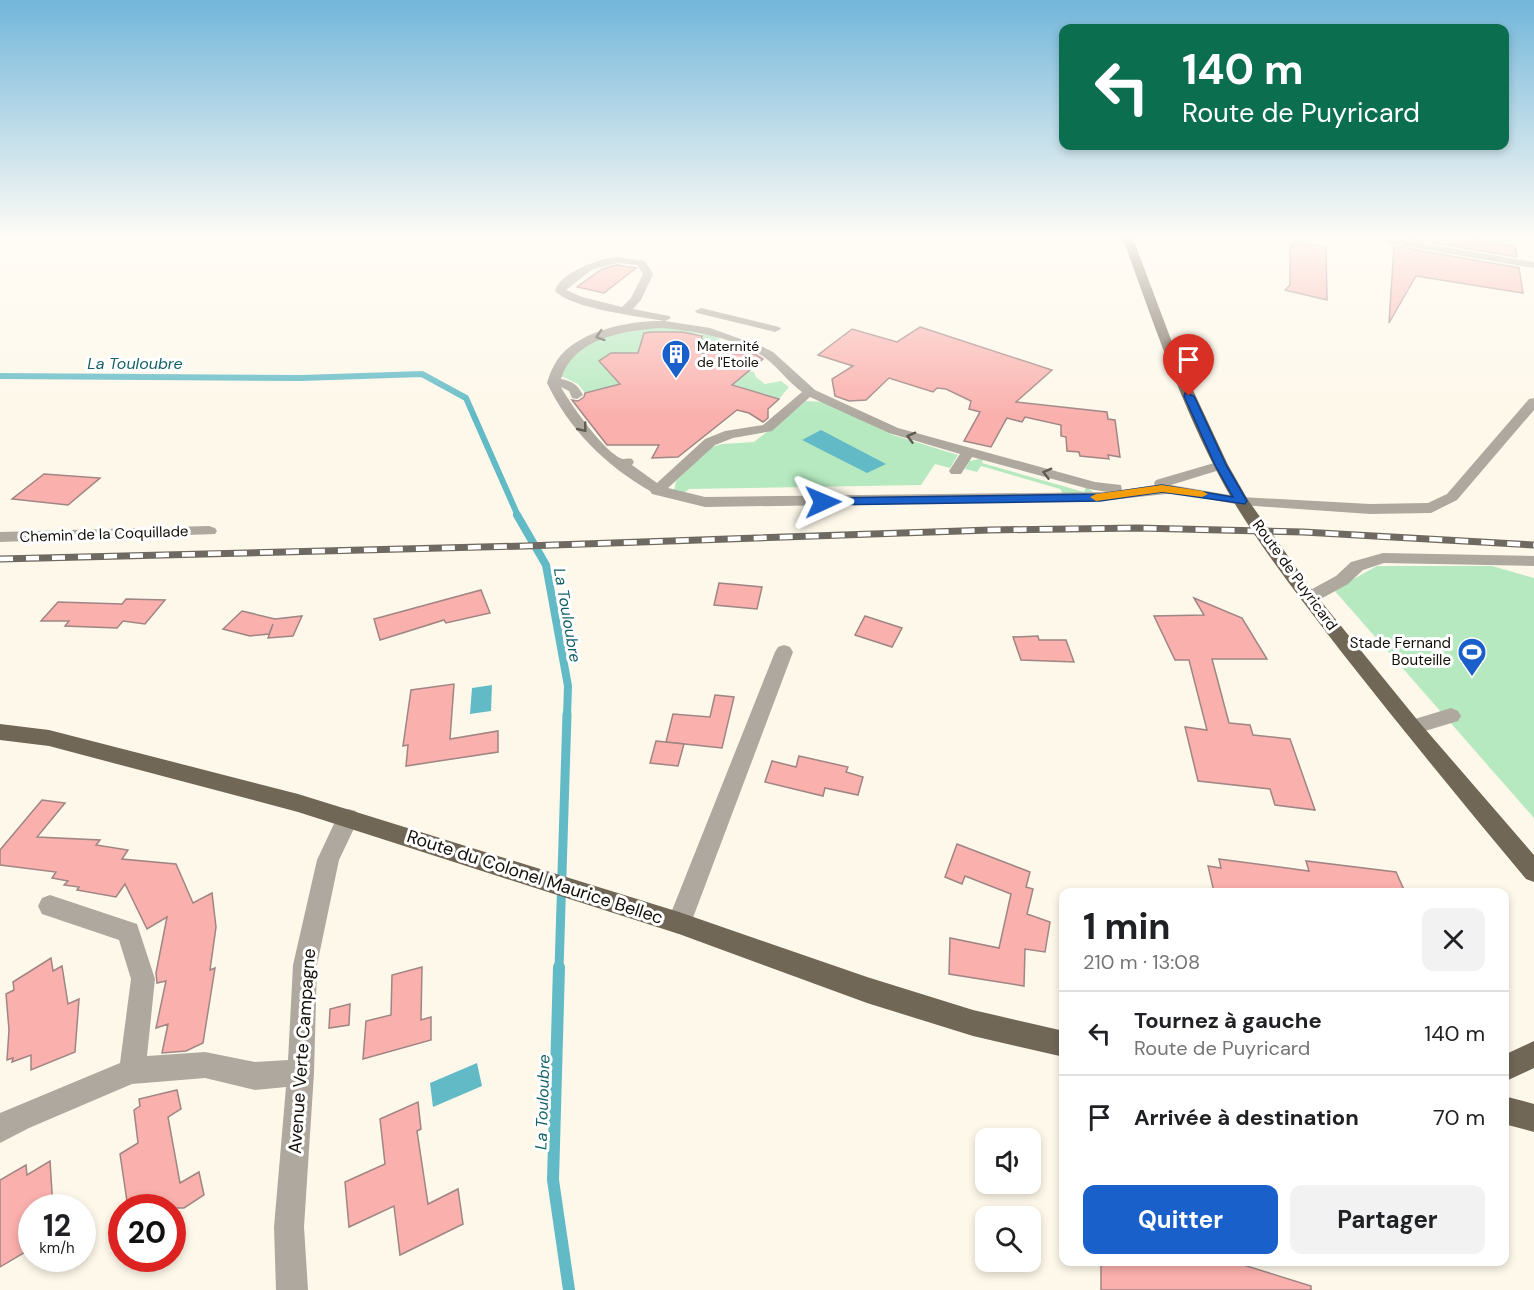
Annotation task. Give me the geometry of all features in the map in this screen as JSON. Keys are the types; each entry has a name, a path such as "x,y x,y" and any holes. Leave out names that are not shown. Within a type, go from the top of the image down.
{"main road":[{"name":"Route de Puyricard","path":"1149,296 1172,357 1221,465 1268,542 1309,598 1412,727 1534,872"},
{"name":"Route du Colonel Maurice Bellec","path":"0,732 49,738 348,819 679,922 867,990 973,1023 1059,1043"},
{"path":"1509,1066 1534,1054"},
{"path":"1509,1111 1534,1118"}],"street":[{"path":"567,296 674,320 716,332 768,354 810,392 896,433 1094,486 1114,488 1173,481 1221,465"},
{"path":"627,310 628,305 638,296"},
{"path":"553,383 566,355 576,346 636,326 684,324 698,313 775,329"},
{"path":"553,383 569,384 578,395"},
{"path":"553,383 570,412 594,443 610,450 657,490 679,498 717,502 1100,497 1162,489 1241,501 1370,509 1431,508 1452,497 1534,402"},
{"path":"657,490 710,442 730,434 767,428 796,401 810,392"},
{"path":"956,471 968,452"},
{"name":"Chemin de la Coquillade","path":"0,537 209,531"},
{"path":"1309,598 1342,580 1357,566 1383,558 1534,561"},
{"path":"679,922 784,652"},
{"path":"1412,727 1451,717"},
{"name":"Avenue Verte Campagne","path":"292,1290 289,1227 301,1073 304,965 328,860 348,819"},
{"path":"50,906 129,932 143,979 132,1071"},
{"path":"0,1129 19,1118 132,1071 206,1065 255,1076 301,1073"}],"green space":[{"path":"679,326 715,335 721,340 701,343 702,334 645,333 653,375 585,393 578,384 559,375 570,359 599,339 624,331"},
{"path":"750,371 754,372 756,377 765,384 781,381 789,387 779,399 731,385"},
{"path":"806,401 824,402 893,435 958,455 950,468 935,464 921,485 689,489 683,494 674,491 676,481 712,447 754,442"},
{"path":"983,459 982,463 1084,492 1086,487 1093,492 1064,495 1060,489 981,466 977,472 965,469 969,461"},
{"name":"Stade Fernand Bouteille","path":"1377,566 1492,566 1534,578 1534,818 1334,590"}],"water":[{"path":"821,430 886,464 867,473 802,440"},
{"path":"492,685 491,711 470,714 472,688"},
{"path":"477,1063 482,1086 433,1107 430,1083"}],"building":[{"path":"1311,296 1327,296 1327,300"},
{"path":"1391,296 1404,296 1389,323"},
{"path":"920,327 1052,370 1016,402 1107,412 1108,419 1115,420 1120,457 1108,455 1109,459 1080,456 1079,452 1067,451 1066,437 1061,436 1061,425 1025,417 1022,422 1007,418 991,447 964,441 980,412 969,409 971,401 946,389 937,388 933,392 889,378 866,400 849,401 835,396 832,379 853,366 818,355 852,329 897,342"},
{"path":"682,332 702,336 699,353 755,354 763,359 732,385 779,399 768,409 768,418 763,422 749,413 737,410 678,457 652,458 659,445 607,445 572,400 578,401 584,397 585,393 620,384 599,361 611,353 638,353 644,333"},
{"path":"44,474 100,478 68,505 12,499"},
{"path":"719,583 762,587 757,609 714,605"},
{"path":"481,590 490,613 446,623 444,620 380,640 374,619"},
{"path":"1194,598 1242,618 1267,659 1212,659 1229,723 1250,725 1253,735 1290,739 1315,810 1275,805 1270,789 1198,781 1185,727 1207,730 1189,660 1175,660 1154,616 1204,615"},
{"path":"126,599 165,600 145,624 123,621 117,628 65,626 69,621 41,621 58,602 122,604"},
{"path":"242,611 275,619 302,616 293,636 268,638 273,624 269,634 250,636 223,629"},
{"path":"865,616 902,628 892,647 855,635"},
{"path":"1038,636 1039,640 1066,640 1074,662 1021,660 1013,637"},
{"path":"454,684 450,739 498,731 498,752 406,766 408,745 403,746 411,690"},
{"path":"715,695 734,697 722,748 666,742 673,714 710,717"},
{"path":"656,741 684,744 678,766 650,763"},
{"path":"799,756 848,767 846,772 863,777 858,795 825,788 823,796 765,782 772,761 796,767"},
{"path":"42,800 65,803 37,837 100,840 96,845 128,850 122,859 176,864 193,903 212,893 216,927 210,970 215,968 203,1043 186,1051 162,1053 168,1024 156,1028 166,981 157,983 156,973 167,917 147,929 125,884 116,897 77,890 79,887 64,885 68,881 52,878 56,872 0,865 0,850"},
{"path":"957,844 1030,872 1026,887 1033,889 1027,914 1050,922 1045,952 1025,949 1024,986 949,974 950,938 999,948 1011,894 965,876 962,884 945,877"},
{"path":"1219,859 1309,871 1306,861 1396,872 1403,888 1213,888 1208,866 1221,868"},
{"path":"51,958 53,971 62,966 68,1004 79,999 75,1052 31,1070 31,1055 12,1062 13,1058 7,1060 9,1030 6,994 14,990 13,982"},
{"path":"422,967 421,1020 431,1017 431,1040 363,1059 366,1021 391,1015 392,975"},
{"path":"350,1004 349,1025 329,1028 330,1009"},
{"path":"177,1090 181,1109 168,1117 180,1183 199,1172 204,1195 186,1207 186,1194 126,1194 120,1154 138,1143 134,1110 140,1106 139,1099"},
{"path":"418,1102 421,1129 417,1131 428,1204 458,1189 463,1224 400,1255 394,1206 349,1227 345,1182 385,1164 380,1119"},
{"path":"50,1161 52,1194 18,1194 18,1256 0,1267 0,1180 26,1165 27,1175"},
{"path":"1101,1266 1247,1266 1311,1286 1311,1290 1101,1290"}],"waterway":[{"name":"La Touloubre","path":"0,376 301,378 422,374 466,398 518,516"},
{"name":"La Touloubre","path":"517,515 546,565 568,686 567,716"},
{"name":"La Touloubre","path":"559,969 567,714"},
{"name":"La Touloubre","path":"559,967 553,1180 569,1290"}],"railway":[{"path":"0,559 525,546 990,530 1138,528 1303,532 1534,545"}],"slow traffic":[{"path":"1096,497 1162,489 1202,494"}],"place":[{"name":"Maternité de l'Etoile","path":"676,380"},
{"name":"Stade Fernand Bouteille","path":"1472,678"}],"route":[{"path":"823,502 1100,497 1162,489 1176,489 1241,501 1228,480 1189,396"}]}
